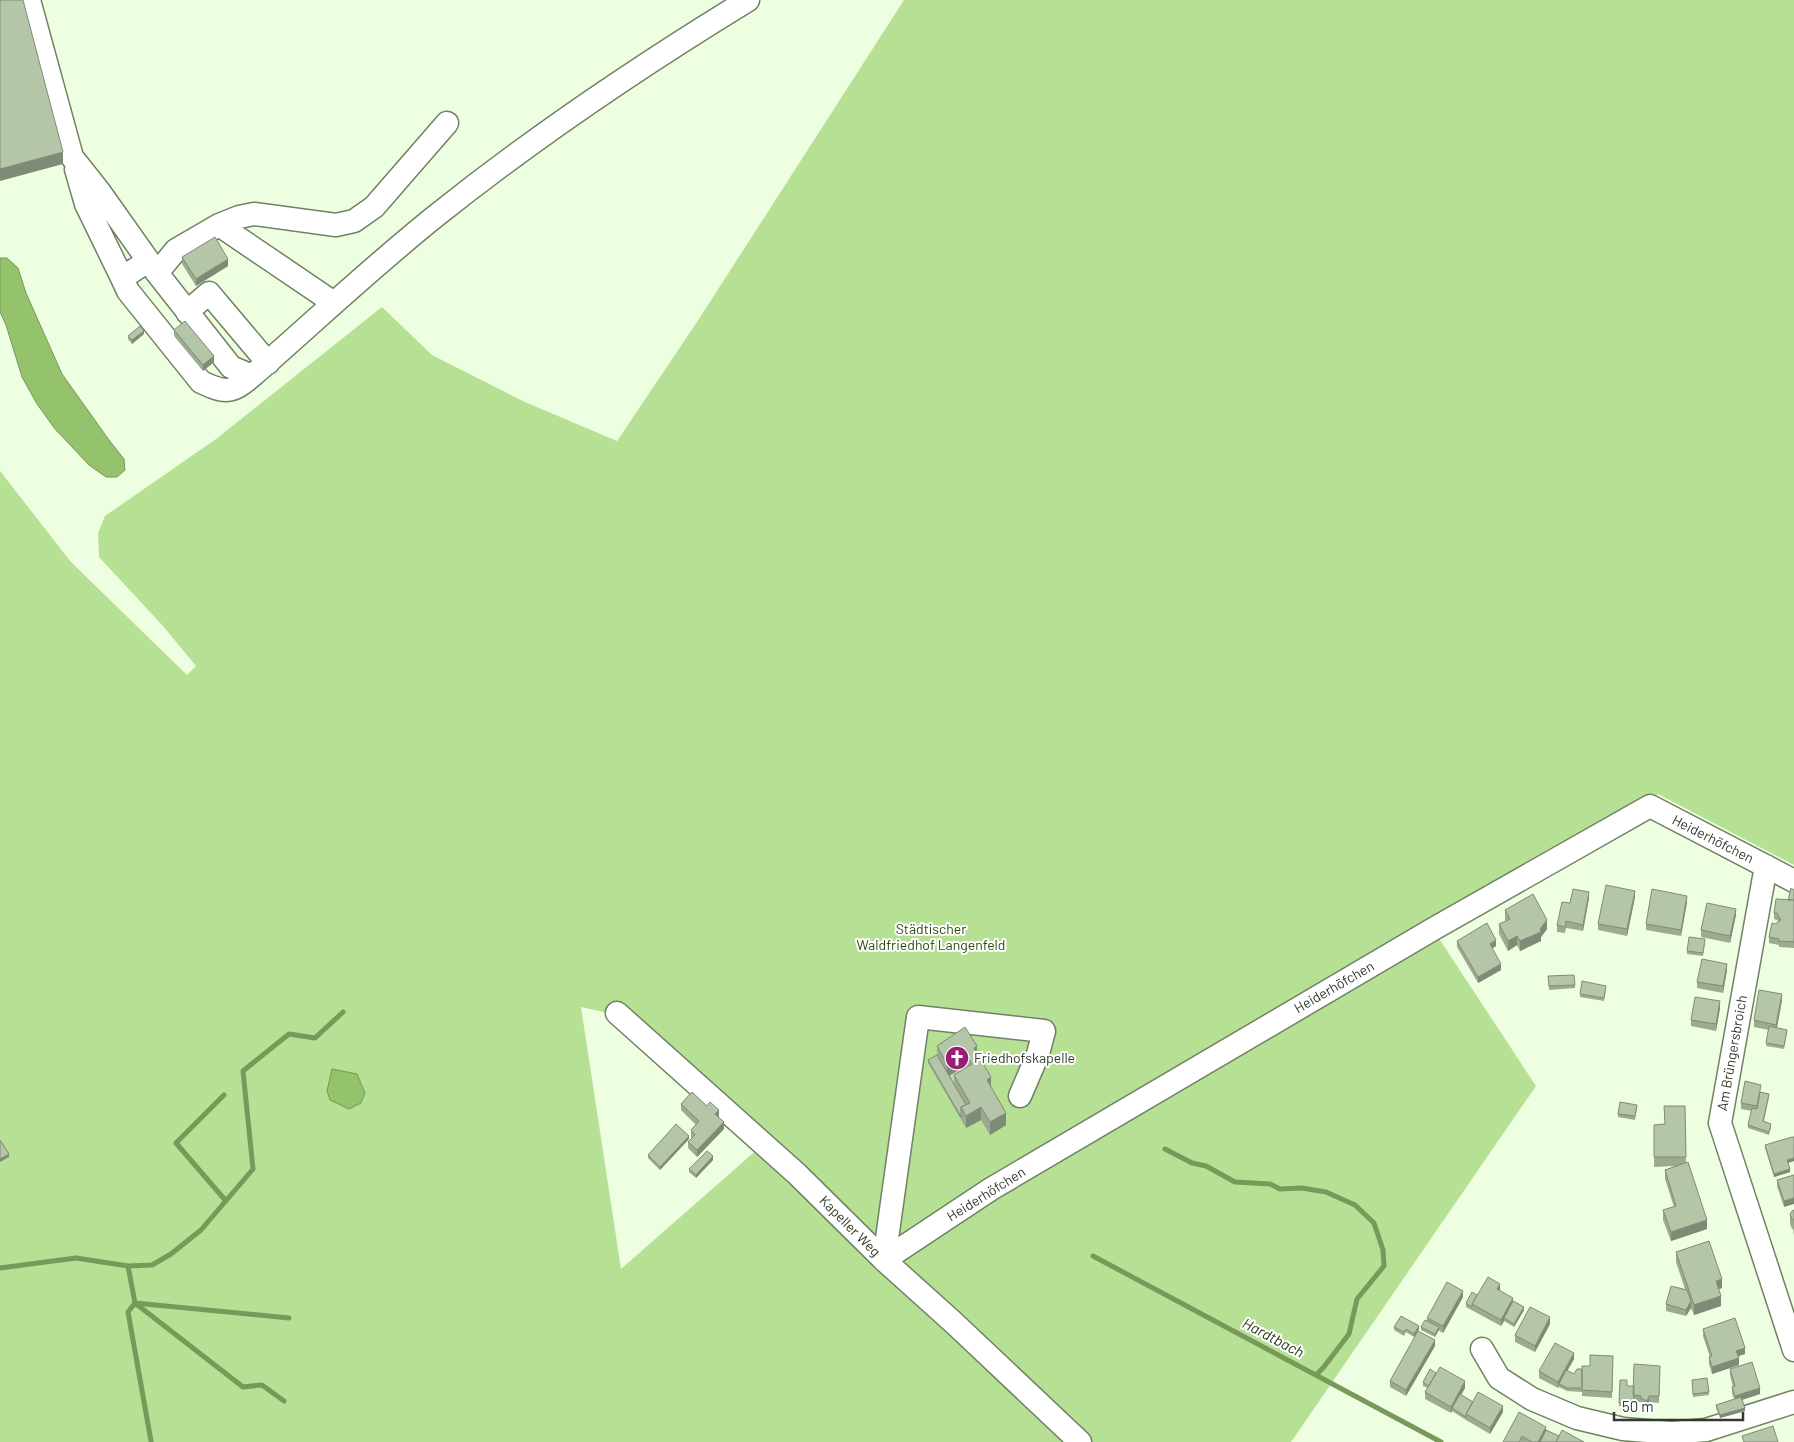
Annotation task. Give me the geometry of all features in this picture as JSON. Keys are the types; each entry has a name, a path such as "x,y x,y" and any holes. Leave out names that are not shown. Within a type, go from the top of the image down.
{"street":[{"path":"29,0 86,204 128,291 201,382 216,389 229,390 239,387 260,370 436,215 550,129 698,30 748,0"},
{"path":"122,278 153,267 176,250 219,225 239,217 254,214 336,225 354,221 374,207 447,123"},
{"path":"72,157 99,190 187,312 231,367 260,370"},
{"path":"219,225 334,303"},
{"path":"187,312 209,293 260,370"},
{"name":"Heiderhöfchen","path":"884,1260 991,1189 1359,972 1650,806 1794,881"},
{"name":"Am Brüngersbroich","path":"1766,866 1720,1123 1794,1350"},
{"name":"Kapeller Weg","path":"617,1013 797,1174 884,1260 1080,1442"},
{"path":"884,1260 918,1017 1044,1031 1038,1054 1020,1096"},
{"path":"1482,1349 1499,1378 1532,1399 1577,1418 1623,1429 1672,1433 1706,1430 1794,1402"}],"green space":[{"name":"Städtischer Waldfriedhof Langenfeld","path":"904,0 1794,0 1794,865 1658,794 1438,937 1536,1086 1291,1442 0,1442 0,471 71,562 187,675 196,666 163,626 99,557 98,533 105,516 216,439 382,307 432,355 525,402 617,441 697,322","holes":["581,1007 604,1012 760,1147 621,1269"]}],"shaded area":[{"path":"0,258 7,258 18,268 26,293 62,374 124,459 125,470 117,477 106,477 89,465 55,429 37,404 22,377 6,325 0,312"},
{"path":"332,1069 357,1074 365,1093 361,1103 349,1109 330,1100 327,1091"}],"building":[{"path":"0,0 23,0 63,152 0,169"},
{"path":"215,237 228,259 196,279 182,257"},
{"path":"185,321 214,356 203,365 174,330"},
{"path":"140,326 144,331 132,340 128,336"},
{"path":"1606,885 1635,891 1627,929 1598,924"},
{"path":"1791,888 1794,890 1794,900 1788,900"},
{"path":"1573,889 1589,892 1583,925 1566,921 1565,927 1557,925 1562,902 1570,903"},
{"path":"1652,889 1687,896 1681,930 1646,924"},
{"path":"1533,894 1547,920 1540,929 1541,932 1520,941 1517,936 1508,941 1499,924 1510,919 1505,910"},
{"path":"1776,899 1794,900 1794,942 1779,941 1779,939 1769,937 1772,923 1775,924 1781,920 1777,913 1774,913"},
{"path":"1707,903 1736,909 1730,936 1701,930"},
{"path":"1487,923 1496,940 1490,944 1501,964 1478,977 1457,941"},
{"path":"1689,937 1705,939 1703,953 1687,951"},
{"path":"1702,959 1727,964 1723,986 1697,982"},
{"path":"1574,975 1575,985 1549,986 1548,976"},
{"path":"1582,981 1606,986 1604,998 1580,994"},
{"path":"1759,990 1782,994 1776,1025 1754,1020"},
{"path":"1695,997 1720,1001 1716,1024 1691,1020"},
{"path":"1769,1026 1787,1030 1784,1046 1766,1043"},
{"path":"965,1027 977,1046 974,1048 991,1077 987,1080 1006,1113 990,1122 981,1107 966,1116 961,1107 970,1103 954,1075 972,1064 965,1053 947,1064 937,1046"},
{"path":"937,1055 966,1105 961,1107 961,1117 928,1060"},
{"path":"1745,1081 1761,1085 1757,1106 1741,1103"},
{"path":"692,1092 707,1106 710,1102 719,1110 715,1114 724,1122 697,1150 688,1142 695,1135 691,1130 699,1121 681,1104"},
{"path":"1760,1092 1769,1094 1763,1121 1771,1124 1769,1132 1748,1125 1752,1108 1757,1109"},
{"path":"1620,1102 1637,1105 1635,1116 1618,1114"},
{"path":"1664,1106 1685,1106 1686,1157 1654,1157 1654,1125 1665,1124"},
{"path":"676,1124 689,1136 660,1167 648,1155"},
{"path":"1794,1137 1794,1158 1787,1160 1790,1169 1774,1174 1765,1145"},
{"path":"0,1140 9,1154 0,1159"},
{"path":"707,1151 713,1156 696,1175 689,1169"},
{"path":"1688,1162 1707,1220 1671,1232 1663,1210 1676,1206 1665,1170"},
{"path":"1794,1175 1794,1198 1784,1201 1777,1180"},
{"path":"1794,1210 1794,1220 1790,1214"},
{"path":"1709,1241 1722,1279 1716,1281 1721,1296 1694,1305 1676,1252"},
{"path":"1488,1277 1500,1284 1497,1289 1513,1298 1501,1320 1472,1304"},
{"path":"1447,1282 1463,1291 1443,1326 1427,1318"},
{"path":"1671,1286 1687,1290 1691,1301 1686,1310 1666,1304"},
{"path":"1472,1292 1477,1295 1472,1307 1466,1303"},
{"path":"1513,1301 1524,1307 1514,1324 1504,1318"},
{"path":"1530,1307 1550,1317 1535,1346 1515,1335"},
{"path":"1401,1316 1419,1326 1414,1334 1406,1329 1404,1332 1394,1327"},
{"path":"1735,1318 1745,1348 1736,1351 1739,1358 1712,1367 1709,1357 1712,1356 1703,1329"},
{"path":"1425,1320 1439,1327 1435,1334 1421,1327"},
{"path":"1418,1331 1435,1340 1406,1390 1390,1381"},
{"path":"1555,1343 1574,1353 1558,1382 1539,1371"},
{"path":"1590,1355 1613,1356 1612,1392 1582,1390 1582,1366 1590,1366"},
{"path":"1752,1362 1760,1388 1735,1396 1732,1387 1735,1386 1730,1369"},
{"path":"1634,1364 1660,1366 1659,1396 1649,1396 1647,1401 1641,1398 1641,1396 1633,1395"},
{"path":"1440,1367 1465,1381 1451,1407 1425,1392"},
{"path":"1430,1369 1436,1373 1429,1386 1423,1382"},
{"path":"1577,1369 1582,1369 1582,1388 1567,1388 1559,1384 1566,1370 1574,1374"},
{"path":"1707,1378 1709,1392 1693,1394 1692,1380"},
{"path":"1620,1380 1627,1380 1627,1386 1634,1386 1634,1403 1619,1403"},
{"path":"1478,1392 1503,1406 1490,1428 1466,1414"},
{"path":"1460,1394 1473,1402 1466,1417 1452,1408"},
{"path":"1741,1397 1745,1408 1720,1415 1716,1405"},
{"path":"1519,1412 1546,1427 1538,1442 1532,1442 1522,1436 1519,1442 1503,1442"},
{"path":"1773,1426 1778,1442 1744,1442 1742,1436"},
{"path":"1546,1430 1559,1436 1556,1442 1540,1442"},
{"path":"1562,1430 1584,1442 1556,1442"}],"waterway":[{"path":"0,1268 76,1258 128,1266 152,1265 171,1254 201,1230 253,1169 243,1071 289,1034 315,1038 343,1012"},
{"path":"224,1095 176,1143 226,1201"},
{"path":"1165,1149 1192,1163 1206,1166 1235,1182 1270,1184 1280,1189 1302,1188 1326,1192 1355,1205 1374,1223 1383,1250 1384,1266 1357,1299 1349,1334 1317,1374"},
{"name":"Hardtbach","path":"1093,1256 1441,1442"},
{"path":"128,1266 135,1303 243,1387 262,1385 284,1401"},
{"path":"151,1441 128,1312 135,1303 289,1318"}],"place":[{"name":"Friedhofskapelle","path":"957,1058"}]}
